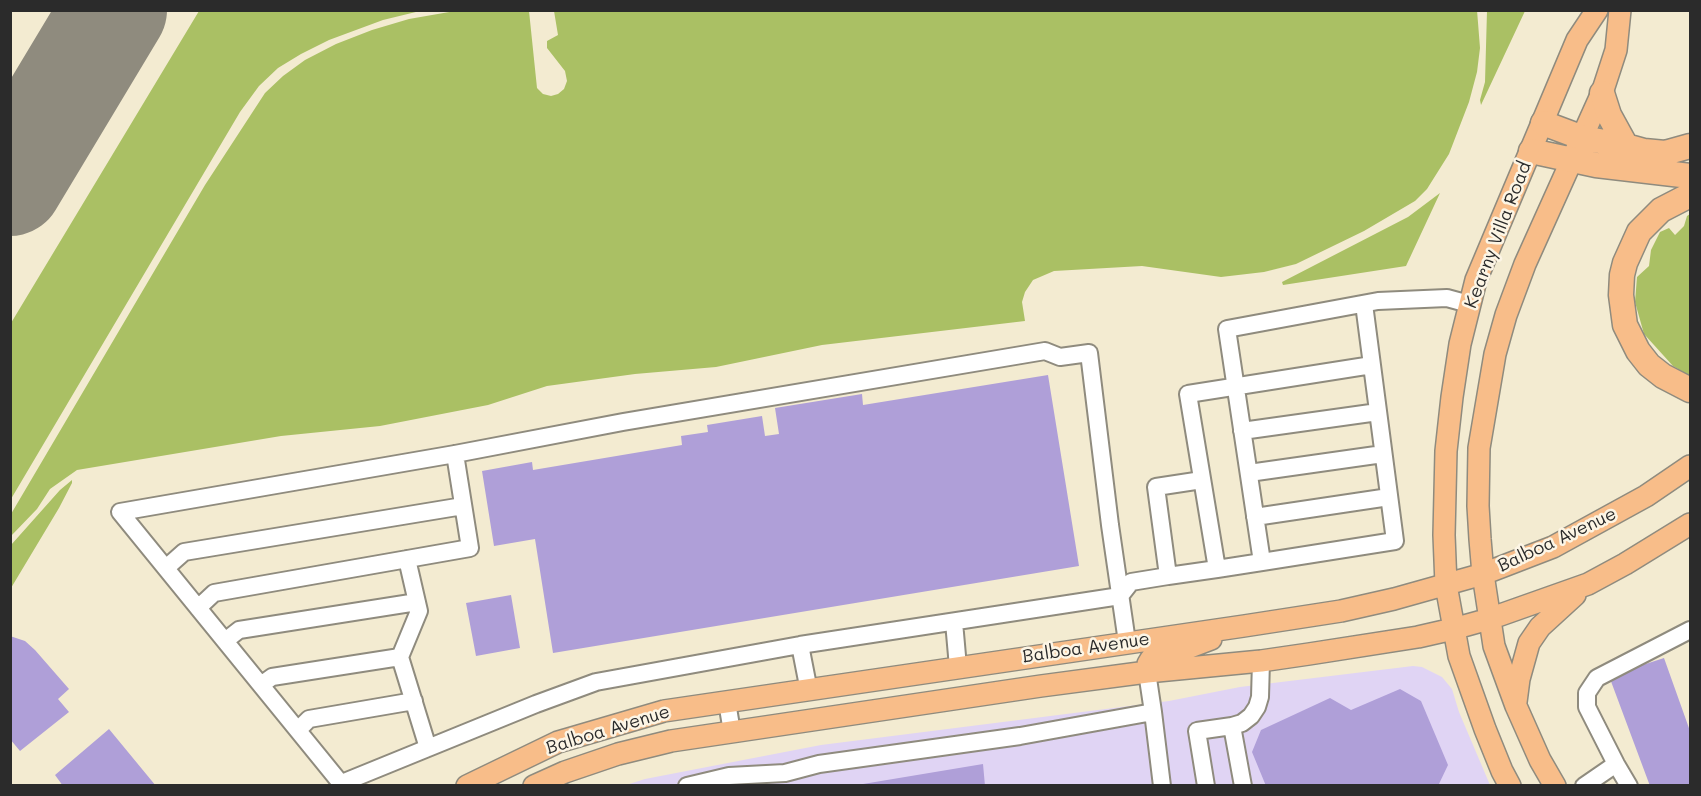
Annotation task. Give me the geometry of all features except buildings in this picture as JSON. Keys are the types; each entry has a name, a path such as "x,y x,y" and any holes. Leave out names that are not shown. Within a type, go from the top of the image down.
{"highway":[{"path":"1602,93 1609,115 1626,146"},
{"path":"1543,123 1596,165 1690,176"},
{"path":"1531,151 1626,146 1665,153 1690,146"},
{"path":"1690,195 1661,210 1639,232 1625,263 1621,295 1626,325 1638,351 1649,365 1663,376 1690,390"}],"main road":[{"name":"Kearny Villa Road","path":"1510,786 1485,729 1459,656 1446,585 1444,535 1446,451 1452,397 1469,304 1476,280 1577,40 1597,10"},
{"name":"Kearny Villa Road","path":"1554,786 1516,706 1497,654 1489,620 1478,506 1479,448 1495,354 1506,315 1525,264 1602,93 1616,50 1620,10"},
{"name":"Balboa Avenue","path":"467,786 558,742 664,711 1127,642 1244,627 1341,611 1446,585 1518,562 1588,529 1646,496 1690,466"},
{"name":"Balboa Avenue","path":"534,786 565,772 618,754 671,741 1147,672 1261,661 1418,637 1489,620 1588,584 1690,524"},
{"path":"1516,706 1519,679 1529,643 1557,609 1588,584"},
{"path":"1147,672 1152,658 1177,652 1244,627"}],"lane":[{"path":"1262,562 1227,329 1378,301 1447,298 1469,304"},
{"path":"1127,642 1120,596 1089,353 1059,357 1045,351 623,422 455,454 120,512 343,784 536,704 596,682 800,645 1120,596 1131,582 1395,541 1364,304"},
{"path":"1217,569 1188,394 1372,365"},
{"path":"1242,431 1378,412"},
{"path":"198,608 214,593 470,548 455,454"},
{"path":"1249,473 1383,454"},
{"path":"1168,576 1156,487 1202,480"},
{"path":"1255,517 1389,497"},
{"path":"166,568 184,552 463,506"},
{"path":"407,559 419,611 400,657 428,748"},
{"path":"225,641 239,630 417,602"},
{"path":"954,622 958,667"},
{"path":"1629,786 1587,707 1587,693 1597,678 1690,630"},
{"path":"800,645 809,691"},
{"path":"261,685 272,677 400,657"},
{"path":"1206,786 1197,730 1232,726 1242,723 1251,716 1260,697 1261,661"},
{"path":"1147,672 1162,786"},
{"path":"298,730 309,719 414,701"},
{"path":"727,702 732,732"},
{"path":"694,785 729,776 785,772 819,764 1020,736 1152,712"},
{"path":"1232,726 1243,786"},
{"path":"1584,786 1616,764"}],"shaded area":[{"path":"1413,666 1422,667 1442,677 1452,689 1459,712 1490,785 623,786 645,779 821,745 1169,701 1240,687"}],"green space":[{"path":"1477,10 1480,48 1477,72 1469,102 1449,154 1427,189 1415,201 1364,231 1296,264 1264,272 1221,277 1142,266 1054,271 1033,280 1025,292 1022,302 1025,321 822,345 716,367 635,374 547,386 488,405 380,426 281,436 77,470 50,489 37,509 11,536 11,514 205,185 265,93 305,60 336,44 409,19 455,11 529,11 537,88 543,94 551,96 564,89 567,81 565,71 547,48 547,41 558,35 554,11"},
{"path":"199,11 420,11 383,20 329,40 278,68 259,86 240,112 11,499 11,323"},
{"path":"1487,11 1525,11 1481,105 1480,100 1485,82"},
{"path":"1440,193 1406,266 1283,285 1282,282 1408,217"},
{"path":"1690,214 1690,376 1673,366 1644,334 1635,302 1637,277 1649,266 1651,250 1660,232 1669,228 1675,235 1684,226"},
{"path":"72,480 59,508 11,588 11,545 60,490"}],"runway":[{"path":"10,183 114,10"}]}
